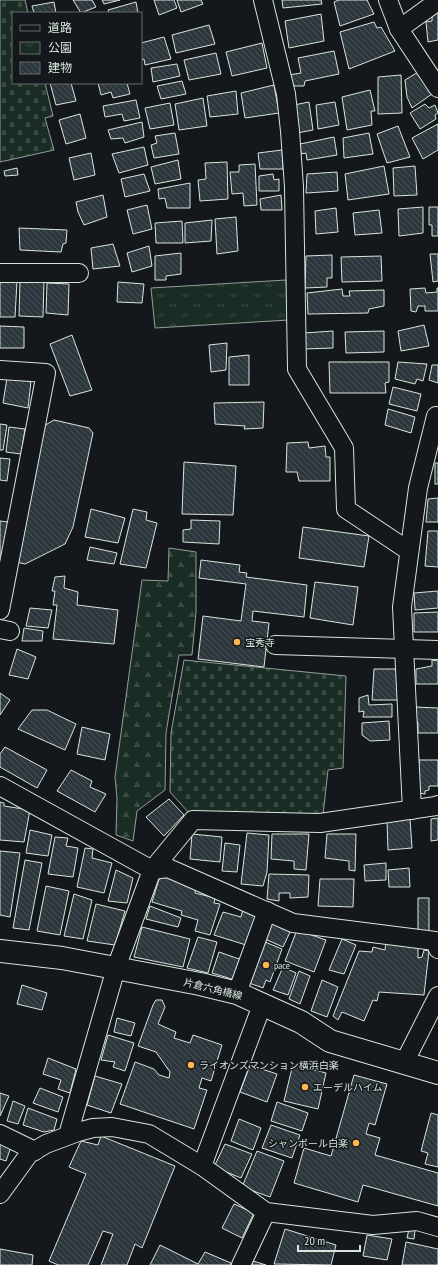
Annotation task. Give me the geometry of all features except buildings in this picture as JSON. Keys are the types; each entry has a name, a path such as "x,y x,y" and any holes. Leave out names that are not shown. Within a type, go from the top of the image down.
{"street":[{"path":"263,0 286,94 289,118 294,187 297,369 344,448 346,509 409,551"},
{"path":"388,0 399,29 438,88"},
{"path":"399,29 438,2"},
{"path":"0,273 79,273"},
{"path":"0,370 46,373 0,610"},
{"path":"412,810 402,607 418,488 436,416"},
{"path":"275,646 438,650"},
{"path":"0,786 152,870 168,868 293,923 435,941 438,950"},
{"path":"68,1135 116,968 152,870 193,820 320,823 438,805"},
{"path":"237,993 267,911"},
{"name":"片倉六角橋線","path":"0,951 62,958 200,984 237,993 301,1022 330,1041 438,1073"},
{"path":"404,1063 438,996"},
{"path":"202,1166 262,1004"},
{"path":"0,1194 29,1154 46,1144 68,1135 93,1128 112,1127 149,1134 202,1166 266,1212 373,1225 417,1221 438,1227"},
{"path":"0,1134 35,1151"},
{"path":"241,1265 266,1212"}],"green space":[{"path":"0,0 25,0 28,12 12,12 12,84 45,84 53,116 45,118 54,150 0,162"},
{"path":"286,280 289,320 155,328 151,288"},
{"path":"169,548 196,552 196,612 192,655 179,655 166,733 165,790 137,811 133,841 116,835 117,798 115,777 142,580 168,581"},
{"path":"184,660 346,676 343,768 328,770 323,815 189,813 170,792 171,733"}],"place":[{"name":"宝秀寺","path":"237,642"},
{"name":"pace","path":"266,965"},
{"name":"ライオンズマンション横浜白楽","path":"191,1065"},
{"name":"エーデルハイム","path":"305,1087"},
{"name":"シャンボール白楽","path":"356,1143"}]}
